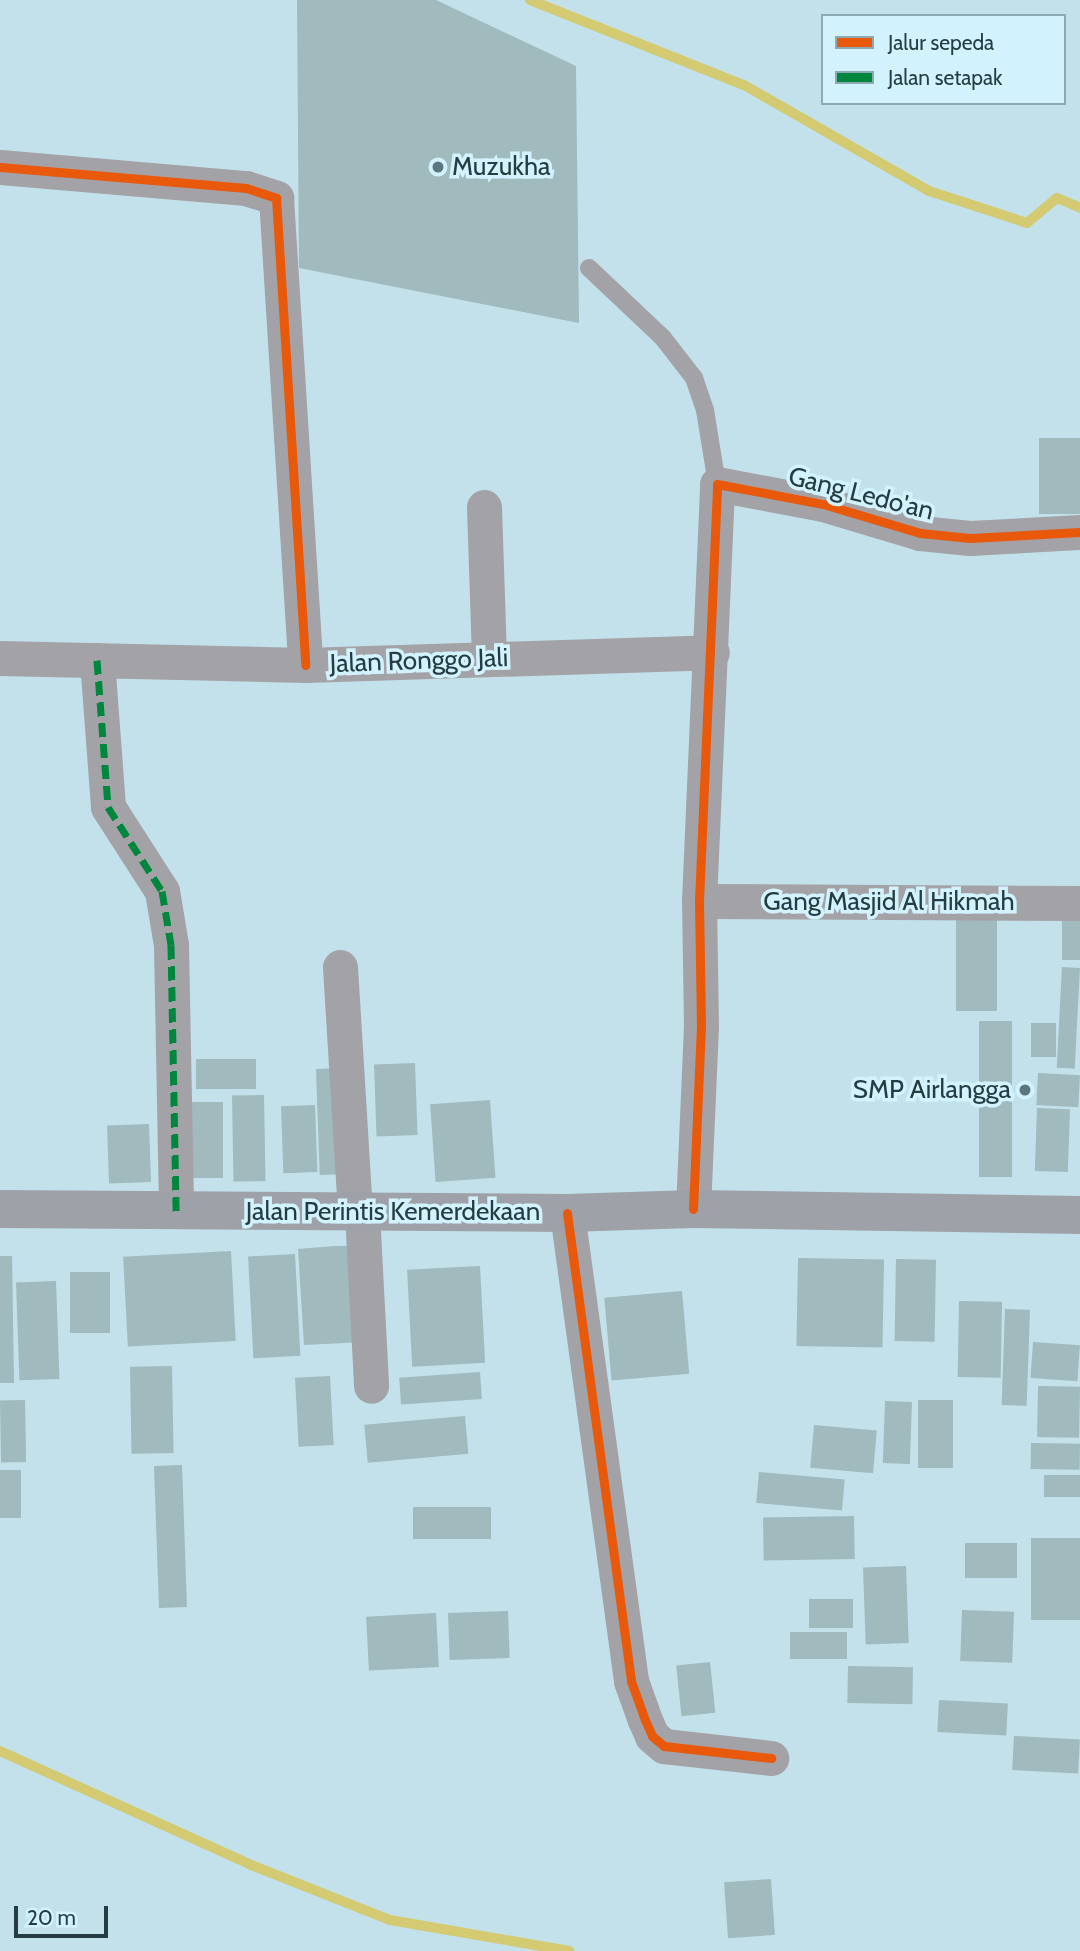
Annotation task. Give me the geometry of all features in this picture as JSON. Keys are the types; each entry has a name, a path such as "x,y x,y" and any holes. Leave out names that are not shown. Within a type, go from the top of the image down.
{"main road":[{"name":"Jalan Perintis Kemerdekaan","path":"0,1209 567,1213 693,1209 1080,1216"}],"street":[{"path":"0,167 246,188 276,198 305,665"},
{"path":"693,1209 701,1027 698,901 712,652 717,484"},
{"name":"Gang Ledo'an","path":"717,484 823,503 920,533 970,538 1080,532"},
{"path":"484,506 489,659"},
{"name":"Jalan Ronggo Jali","path":"0,658 305,665 712,652"},
{"path":"97,660 108,807 162,891 171,945 176,1211"},
{"name":"Gang Masjid Al Hikmah","path":"698,901 1080,903"},
{"path":"340,967 371,1386"},
{"path":"567,1213 631,1681 640,1707 652,1736 664,1746 771,1758"}],"lane":[{"path":"589,268 663,338 694,378 705,410 717,484"}],"building":[{"name":"Muzukha","path":"297,0 436,0 576,66 579,323 299,268"},
{"path":"1039,438 1080,438 1080,514 1039,514"},
{"path":"956,917 997,917 997,1011 956,1011"},
{"path":"1062,918 1080,918 1080,960 1062,960"},
{"path":"1062,967 1080,968 1075,1069 1057,1068"},
{"path":"979,1021 1012,1021 1012,1177 979,1177"},
{"path":"1031,1023 1056,1023 1056,1057 1031,1057"},
{"path":"196,1059 256,1059 256,1089 196,1089"},
{"path":"415,1063 418,1135 377,1136 374,1064"},
{"path":"343,1068 347,1174 320,1175 316,1069"},
{"path":"1038,1073 1080,1075 1078,1107 1036,1105"},
{"path":"264,1095 266,1181 234,1182 232,1096"},
{"path":"490,1100 495,1178 436,1182 430,1104"},
{"path":"184,1102 223,1102 223,1178 184,1178"},
{"path":"315,1105 317,1172 283,1173 281,1106"},
{"path":"1037,1108 1070,1109 1068,1172 1035,1171"},
{"path":"149,1124 151,1182 109,1183 107,1125"},
{"path":"359,1246 364,1342 304,1345 298,1249"},
{"path":"231,1251 236,1341 128,1347 123,1257"},
{"path":"295,1254 300,1356 253,1358 248,1256"},
{"path":"0,1256 12,1256 14,1383 0,1383"},
{"path":"798,1258 884,1260 882,1347 796,1346"},
{"path":"896,1259 936,1260 935,1342 895,1341"},
{"path":"480,1266 485,1363 412,1367 407,1270"},
{"path":"70,1272 110,1272 110,1333 70,1333"},
{"path":"56,1281 59,1379 19,1380 16,1282"},
{"path":"682,1291 689,1374 612,1380 604,1298"},
{"path":"959,1301 1002,1302 1001,1378 958,1377"},
{"path":"1005,1309 1030,1310 1027,1406 1002,1405"},
{"path":"1033,1342 1080,1345 1077,1381 1030,1378"},
{"path":"172,1366 174,1453 132,1454 130,1367"},
{"path":"480,1372 482,1399 401,1405 399,1378"},
{"path":"330,1376 334,1445 299,1447 295,1378"},
{"path":"1038,1386 1080,1387 1079,1438 1037,1437"},
{"path":"0,1400 25,1400 26,1462 1,1462"},
{"path":"918,1400 953,1400 953,1468 918,1468"},
{"path":"885,1401 912,1402 910,1464 883,1463"},
{"path":"465,1416 468,1454 368,1463 364,1425"},
{"path":"814,1425 877,1430 873,1473 810,1468"},
{"path":"1031,1443 1080,1444 1080,1470 1031,1469"},
{"path":"182,1465 187,1607 159,1608 154,1466"},
{"path":"0,1470 21,1470 21,1518 0,1518"},
{"path":"759,1472 845,1479 842,1510 756,1503"},
{"path":"1044,1475 1080,1475 1080,1497 1044,1497"},
{"path":"413,1507 491,1507 491,1539 413,1539"},
{"path":"854,1516 855,1559 764,1561 763,1518"},
{"path":"1031,1538 1080,1538 1080,1620 1031,1620"},
{"path":"965,1543 1017,1543 1017,1578 965,1578"},
{"path":"906,1566 909,1643 866,1644 863,1568"},
{"path":"809,1599 853,1599 853,1628 809,1628"},
{"path":"962,1610 1014,1612 1012,1663 960,1661"},
{"path":"508,1611 510,1658 450,1660 448,1613"},
{"path":"436,1613 439,1667 369,1671 366,1617"},
{"path":"790,1632 847,1632 847,1659 790,1659"},
{"path":"710,1662 715,1713 682,1716 676,1666"},
{"path":"848,1666 913,1667 912,1704 847,1703"},
{"path":"939,1700 1008,1704 1006,1736 937,1732"},
{"path":"1014,1736 1080,1739 1078,1773 1012,1770"},
{"path":"771,1879 775,1935 728,1938 724,1882"}],"waterway":[{"path":"530,0 744,85 929,191 1027,223 1057,198 1080,208"},
{"path":"0,1751 251,1865 390,1920 569,1951"}],"marked path":[{"path":"97,660 108,807 162,891 171,945 176,1211"}],"cycle path":[{"path":"0,167 246,188 276,198 305,665"},
{"path":"693,1209 701,1027 699,901 717,484 823,504 920,533 970,538 1080,532"},
{"path":"567,1213 631,1681 645,1720 652,1736 664,1746 771,1758"}],"place":[{"name":"Muzukha","path":"438,167"},
{"name":"SMP Airlangga","path":"1025,1090"}]}
